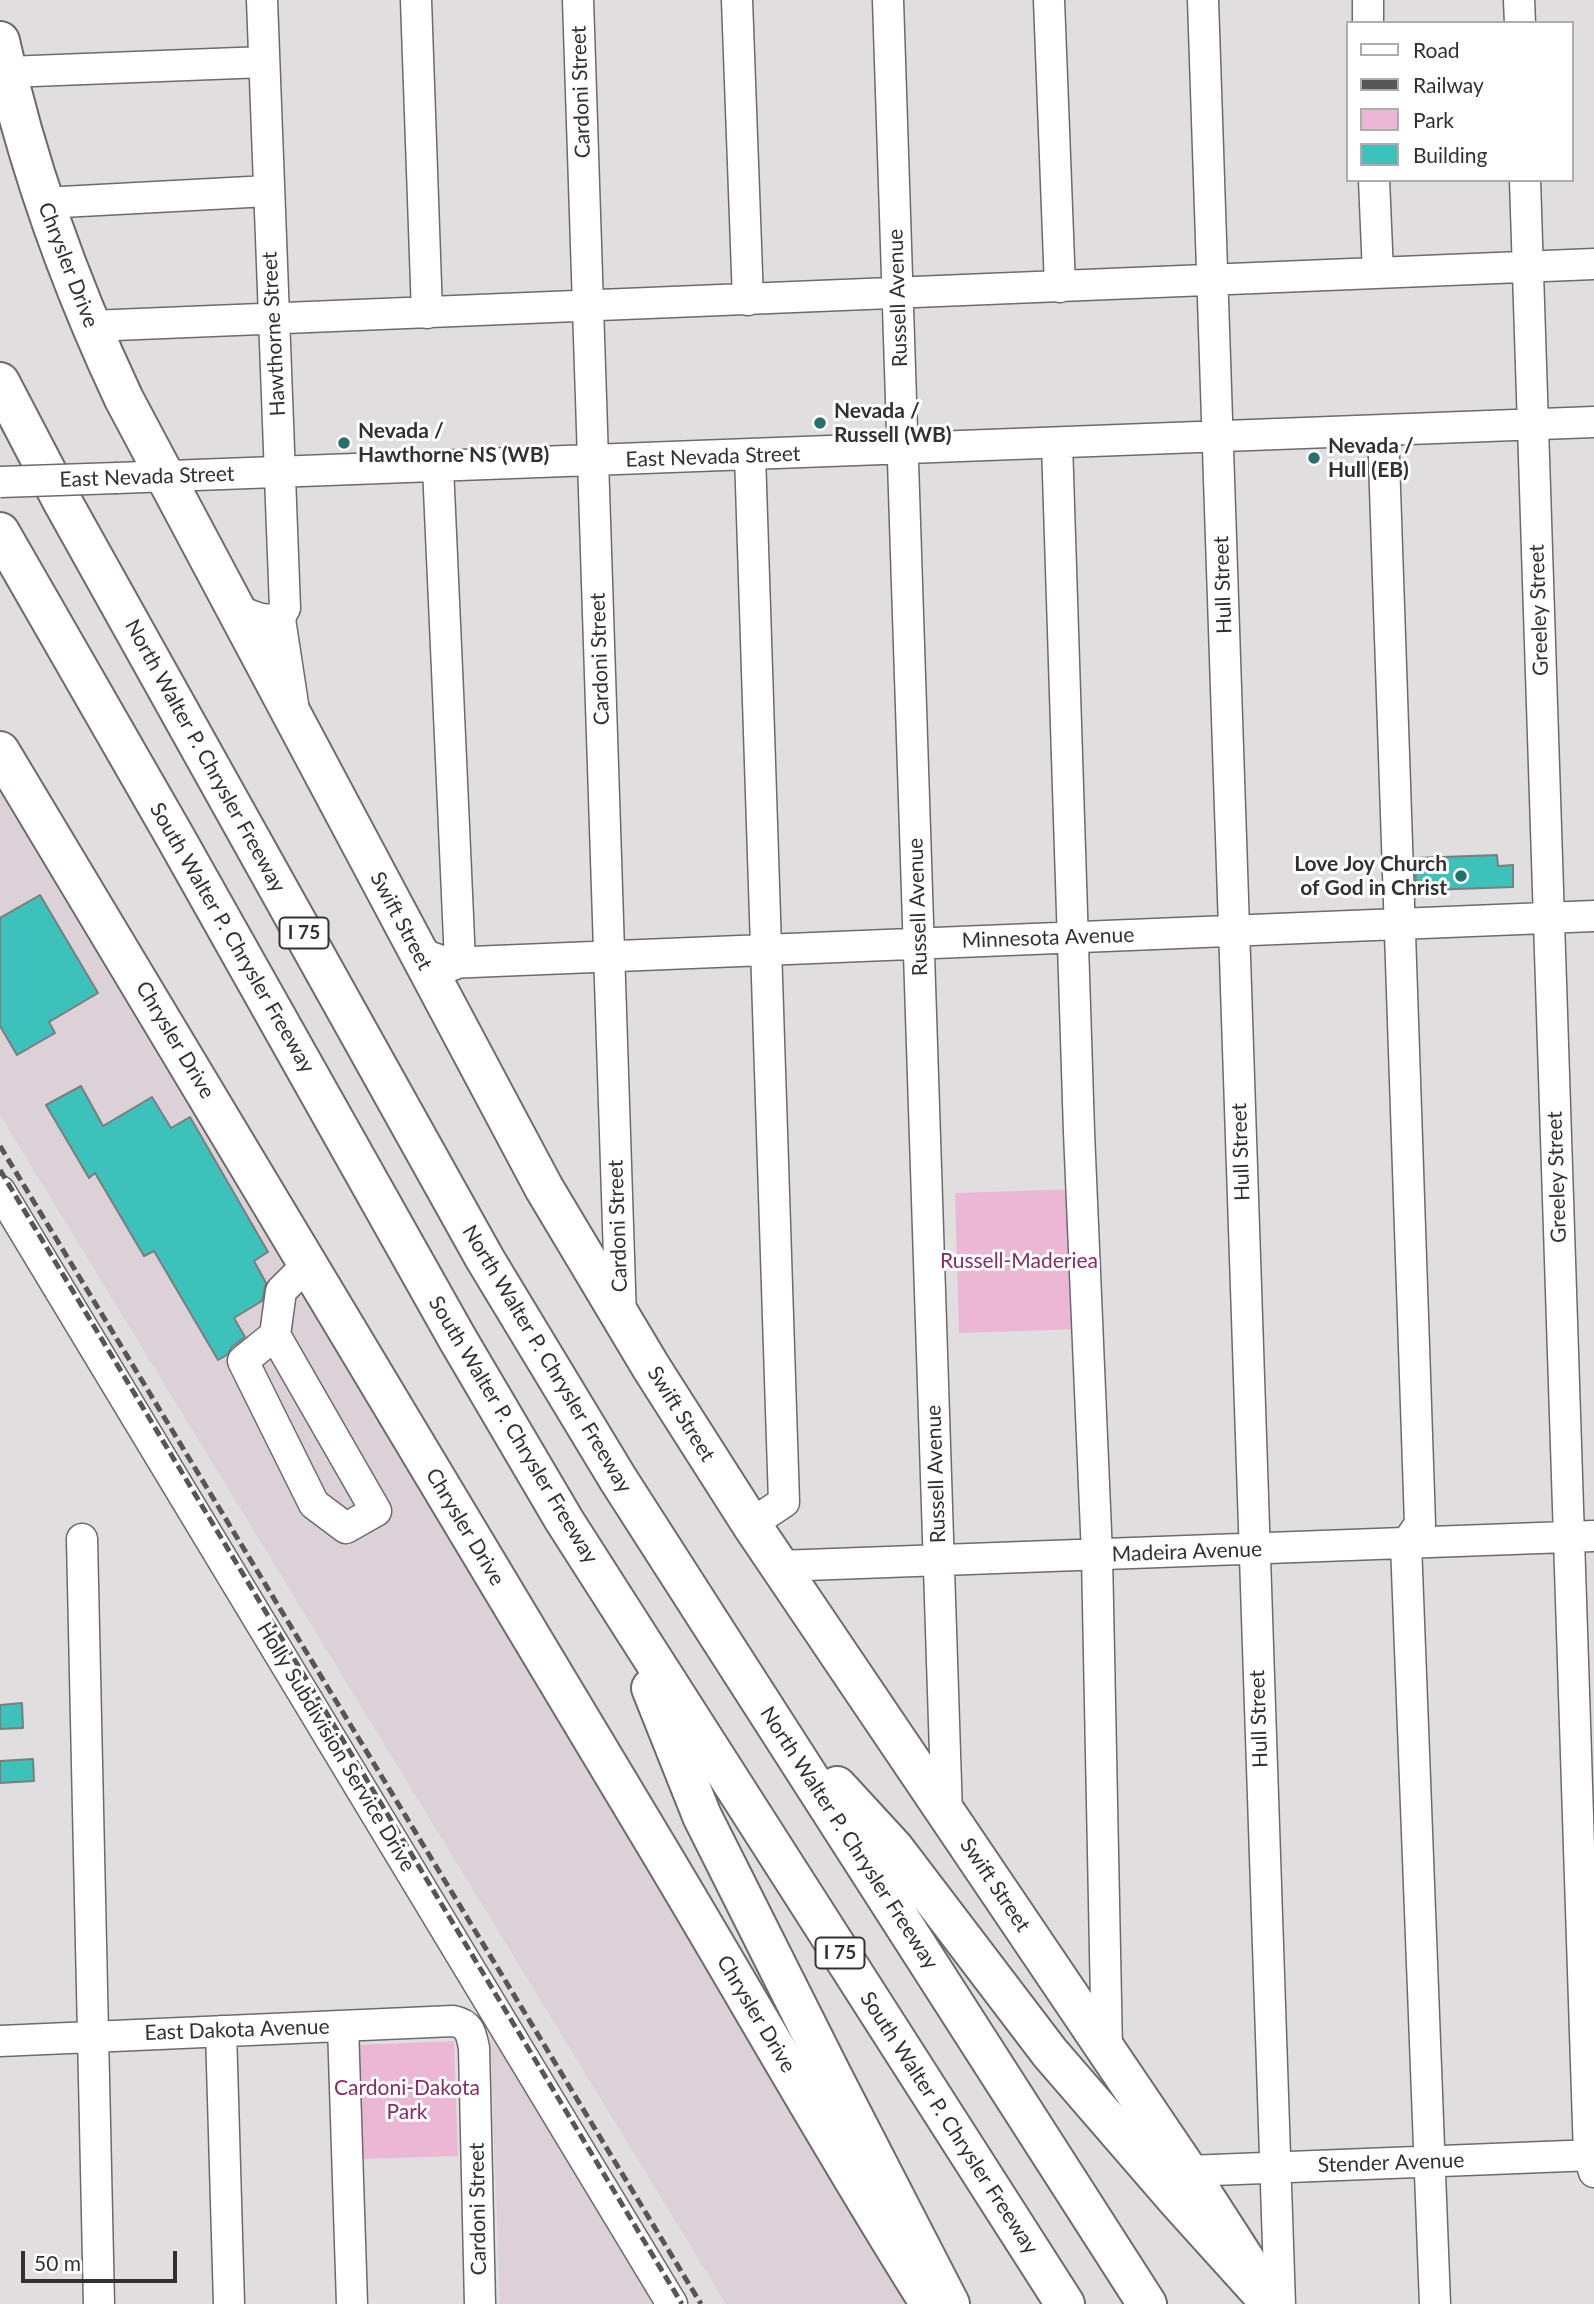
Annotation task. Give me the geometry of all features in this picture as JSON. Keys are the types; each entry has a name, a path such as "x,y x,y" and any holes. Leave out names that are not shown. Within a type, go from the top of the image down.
{"main road":[{"name":"Chrysler Drive","path":"3,57 43,202 91,326 124,399 165,477"},
{"name":"North Walter P. Chrysler Freeway","path":"0,382 68,511 485,1259 618,1479 1146,2304"},
{"name":"Swift Street","path":"165,477 296,724 434,960 544,1188 621,1318 751,1524 1188,2171 1272,2304"},
{"name":"South Walter P. Chrysler Freeway","path":"0,532 457,1338 564,1520 1065,2304"},
{"name":"Chrysler Drive","path":"0,751 309,1263 752,2005 889,2240 930,2304"},
{"path":"616,1601 702,1816 950,2304"},
{"path":"765,1706 894,1848 1050,2053 1178,2201 1272,2304"}],"street":[{"name":"Hawthorne Street","path":"262,0 285,608 280,619 296,724"},
{"path":"416,0 427,313"},
{"name":"Cardoni Street","path":"578,0 621,1318"},
{"path":"737,0 747,300"},
{"name":"Russell Avenue","path":"888,0 947,1814"},
{"path":"1049,0 1060,287"},
{"name":"Hull Street","path":"1203,0 1280,2304"},
{"path":"1368,0 1368,21"},
{"path":"1519,0 1520,21"},
{"path":"3,57 264,62"},
{"path":"1374,182 1378,273"},
{"name":"Greeley Street","path":"1525,182 1549,918 1581,1537 1592,2161"},
{"path":"43,202 268,191"},
{"path":"91,326 898,295 1594,264"},
{"name":"East Nevada Street","path":"0,482 1594,422"},
{"path":"1383,430 1420,1524 1406,1544 1435,2304"},
{"path":"1057,443 1097,1555 1107,2051"},
{"path":"750,455 784,1502 751,1524"},
{"path":"434,960 438,467"},
{"path":"233,608 271,621 282,614"},
{"name":"Minnesota Avenue","path":"434,960 609,956 1594,916"},
{"name":"Holly Subdivision Service Drive","path":"0,1191 672,2304"},
{"path":"275,1335 243,1361 314,1504 346,1528 376,1511 275,1335 281,1291 309,1263"},
{"name":"Madeira Avenue","path":"779,1566 1581,1537"},
{"path":"82,1539 99,2304"},
{"name":"East Dakota Avenue","path":"0,2041 453,2021 471,2031"},
{"path":"343,2026 352,2304"},
{"path":"221,2031 229,2304"},
{"name":"Cardoni Street","path":"471,2031 474,2048 480,2304"},
{"name":"Stender Avenue","path":"1188,2171 1428,2162 1592,2161"}],"shaded area":[{"path":"0,777 920,2304 726,2304 0,1115"},
{"path":"490,2029 655,2304 500,2304"}],"green space":[{"name":"Russell-Maderiea","path":"1079,1189 1083,1329 959,1333 955,1193"},
{"name":"Cardoni-Dakota Park","path":"454,2041 458,2156 361,2159 357,2045"}],"building":[{"name":"Love Joy Church of God in Christ","path":"1497,855 1498,866 1513,865 1513,887 1429,890 1429,894 1416,895 1415,858"},
{"path":"40,895 98,993 49,1022 55,1033 17,1055 0,1026 0,918"},
{"path":"81,1086 103,1126 152,1097 171,1128 190,1117 268,1252 254,1261 266,1283 262,1301 234,1318 245,1337 218,1360 154,1251 144,1256 95,1173 89,1178 46,1105"},
{"path":"22,1703 23,1728 0,1729 0,1705"},
{"path":"33,1759 34,1781 0,1783 0,1761"}],"railway":[{"path":"0,1146 701,2304"},
{"path":"0,1170 682,2304"}],"place":[{"name":"Nevada / Russell (WB)","path":"820,423"},
{"name":"Nevada / Hawthorne NS (WB)","path":"344,443"},
{"name":"Nevada / Hull (EB)","path":"1314,458"},
{"name":"Love Joy Church of God in Christ","path":"1461,876"}]}
